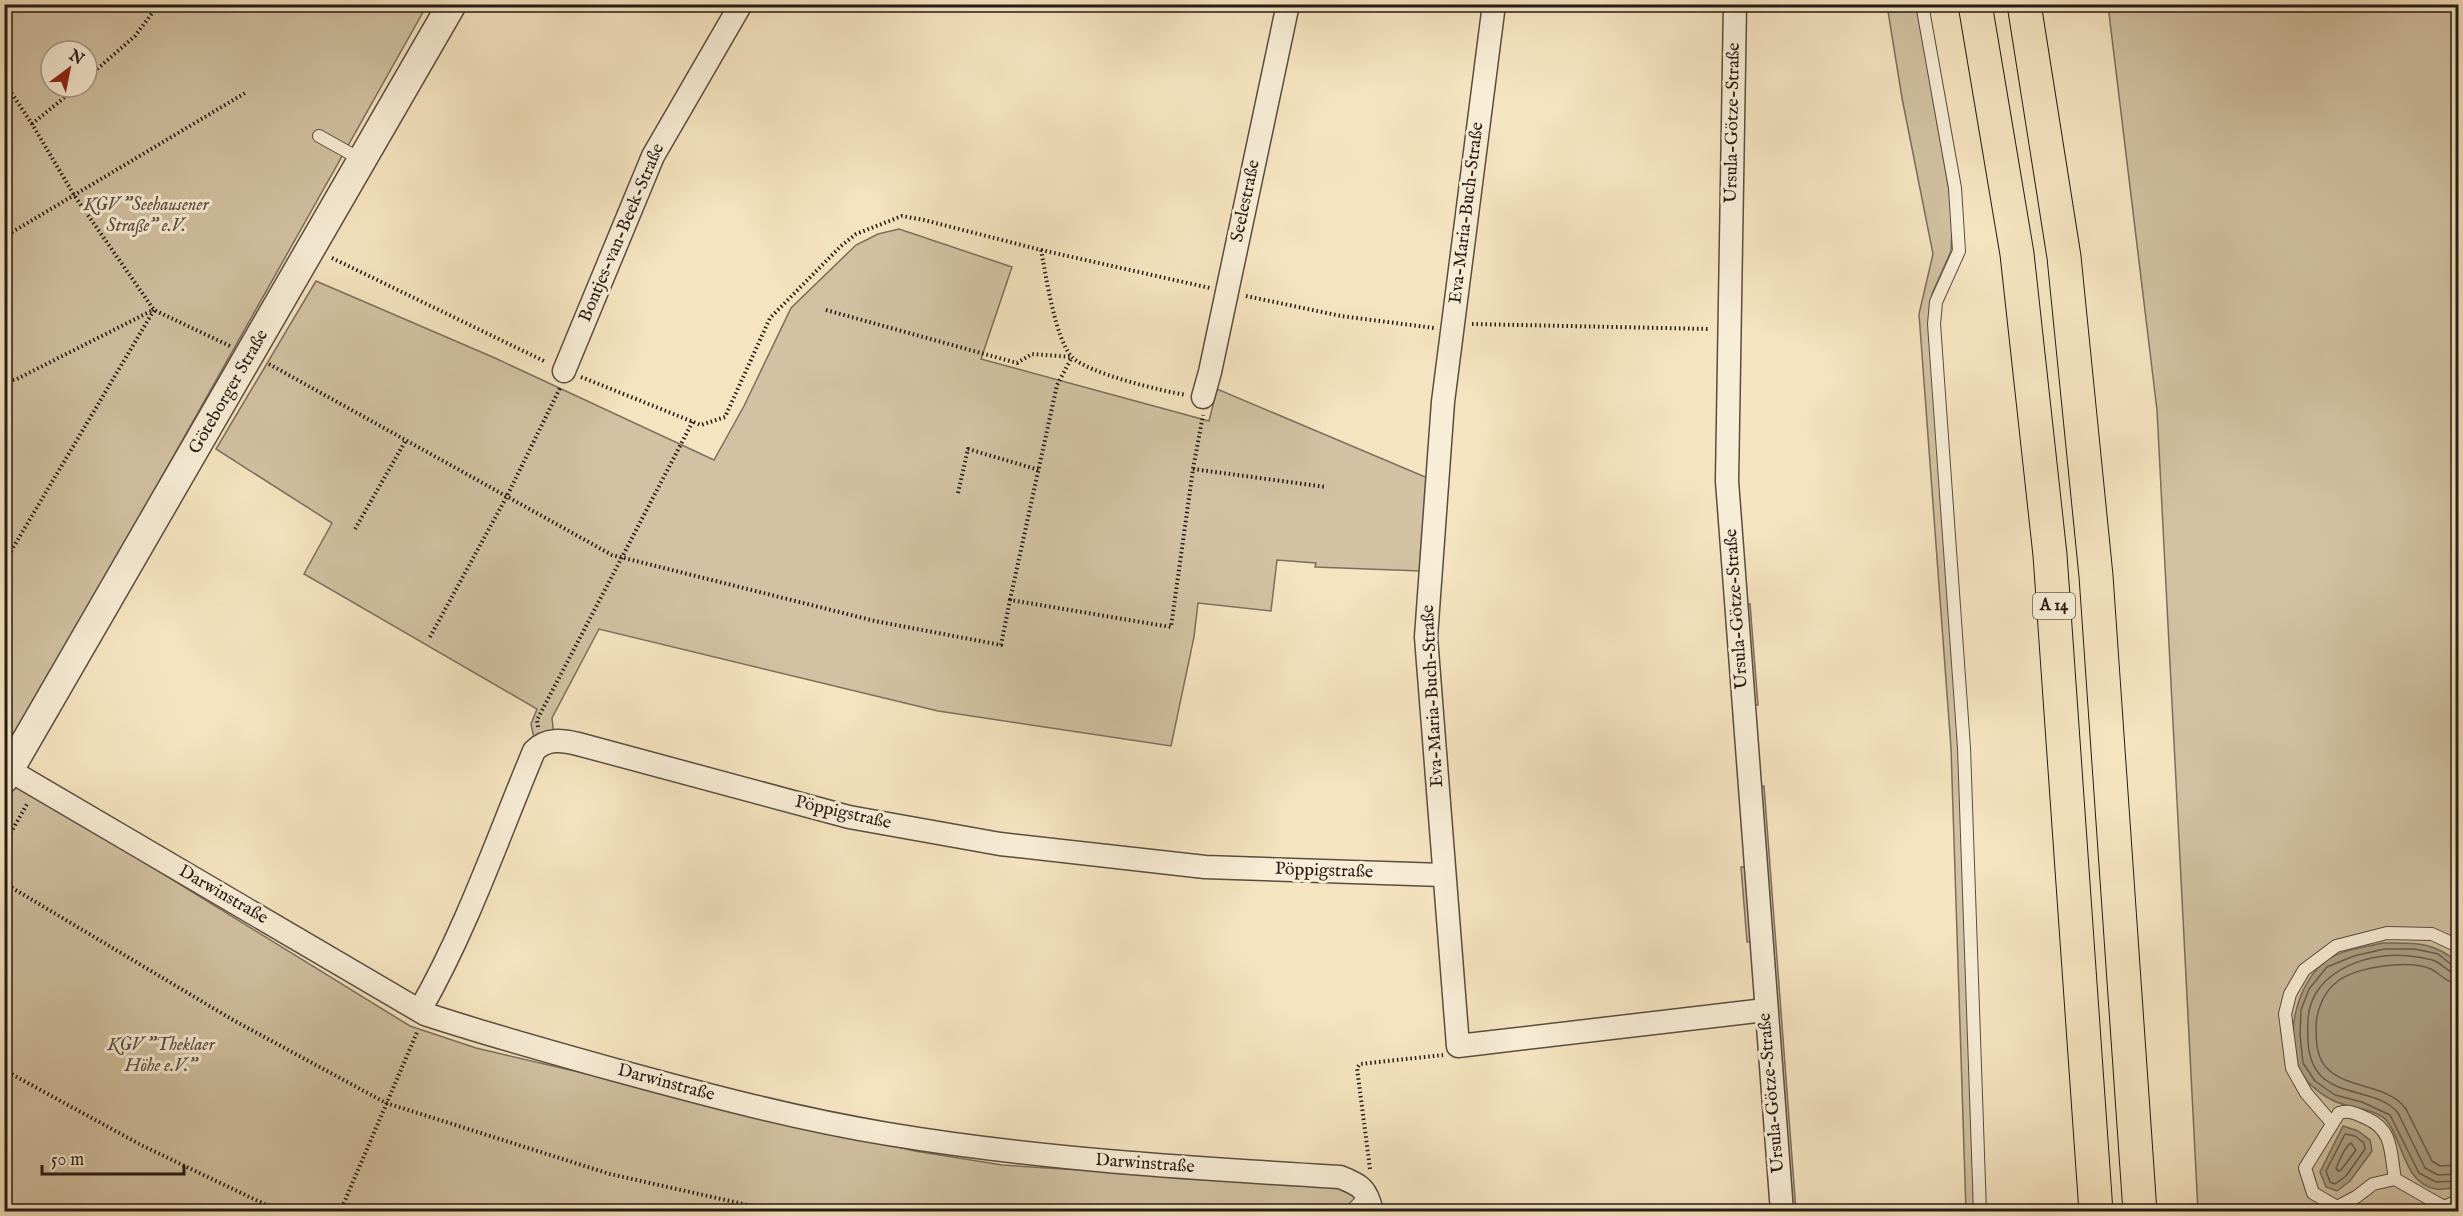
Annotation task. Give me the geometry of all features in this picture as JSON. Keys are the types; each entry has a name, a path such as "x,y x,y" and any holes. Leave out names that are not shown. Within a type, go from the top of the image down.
{"highway":[{"name":"A 14","path":"1976,4 2017,254 2050,555 2096,1212"},
{"name":"A 14","path":"2024,4 2064,257 2096,576 2140,1212"}],"street":[{"name":"Göteborger Straße","path":"7,775 452,4"},
{"name":"Bontjes-van-Beek-Straße","path":"564,371 653,156 741,4"},
{"name":"Seelestraße","path":"1203,397 1288,4"},
{"name":"Eva-Maria-Buch-Straße","path":"1458,1046 1426,637 1443,402 1494,4"},
{"name":"Ursula-Götze-Straße","path":"1735,4 1727,481 1782,1212"},
{"name":"Pöppigstraße","path":"540,744 564,741 849,817 1000,844 1205,867 1443,874"},
{"path":"423,1012 534,751 540,744"},
{"name":"Darwinstraße","path":"7,775 423,1012 481,1032 662,1083 772,1110 886,1134 1093,1161 1340,1177 1367,1198"},
{"path":"1458,1046 1765,1010"}],"lane":[{"path":"1922,4 1954,188 1959,251 1936,302 1934,324 1964,748 1980,1212"},
{"path":"320,136 362,160"},
{"path":"2332,1123 2306,1093 2292,1068 2285,1014 2290,994 2304,970 2336,946 2387,933 2432,934 2458,946"},
{"path":"2395,1179 2389,1137 2377,1123 2349,1110 2339,1113 2305,1168 2313,1193 2337,1207 2356,1197 2373,1184 2395,1179 2445,1209 2458,1201"},
{"path":"1350,1212 1367,1198"}],"path":[{"path":"99,68 135,36 159,4"},
{"path":"4,82 74,195 154,310 283,371 612,555 623,558 875,621 1001,645 1057,385 1072,357"},
{"path":"5,236 245,93"},
{"path":"32,124 62,99"},
{"path":"312,248 564,371 701,425 725,417 770,318 856,234 902,216 1041,250 1341,316 1453,327 1730,329"},
{"path":"1010,600 1172,627 1193,469 1204,411 1203,397 1183,394 1087,368 1072,357 1065,346 1051,300 1041,250"},
{"path":"4,382 17,379 154,310"},
{"path":"4,563 154,310"},
{"path":"826,310 1017,363 1032,354 1072,357"},
{"path":"430,637 507,496 560,388 564,371"},
{"path":"540,744 537,720 693,421"},
{"path":"355,529 406,440"},
{"path":"958,493 968,449 1040,470"},
{"path":"1193,469 1326,487"},
{"path":"4,845 31,798"},
{"path":"4,883 233,1020 386,1103 610,1174 779,1212"},
{"path":"340,1212 423,1012"},
{"path":"1367,1198 1370,1170 1357,1068 1360,1064 1443,1055 1452,1053 1458,1046"},
{"path":"4,1070 143,1146 281,1212"}],"green space":[{"name":"KGV \"Seehausener Straße\" e.V.","path":"5,5 427,5 5,756"},
{"path":"1887,5 1917,5 1949,190 1952,228 1951,251 1932,294 1929,325 1959,748 1976,1211 1966,1211 1951,748 1919,314 1933,254 1902,98"},
{"path":"2108,5 2458,5 2458,1211 2198,1211 2157,410"},
{"path":"899,229 1012,267 981,359 1209,421 1217,389 1430,479 1421,571 1315,567 1316,563 1277,560 1271,611 1198,603 1194,637 1171,746 938,711 599,629 552,718 554,735 535,743 531,724 537,709 304,574 332,523 216,449 316,281 495,358 714,460 744,406 791,308 856,245 878,234"},
{"path":"1745,604 1750,604 1758,705 1753,705"},
{"name":"KGV \"Theklaer Höhe e.V.\"","path":"12,781 410,1026 476,1048 915,1151 1002,1165 1343,1187 1357,1195 1367,1212 5,1212 4,794"},
{"path":"1764,786 1796,1211 1788,1211 1758,789"},
{"path":"1741,867 1748,867 1753,941 1747,942"}],"water":[{"path":"2383,943 2405,943 2431,947 2458,962 2458,1187 2436,1189 2417,1179 2387,1121 2376,1113 2338,1103 2324,1096 2302,1074 2296,1059 2293,1042 2297,1006 2312,975 2323,963 2336,955"},
{"path":"2343,1126 2358,1131 2370,1140 2372,1151 2350,1181 2337,1191 2326,1187 2320,1172"}]}
